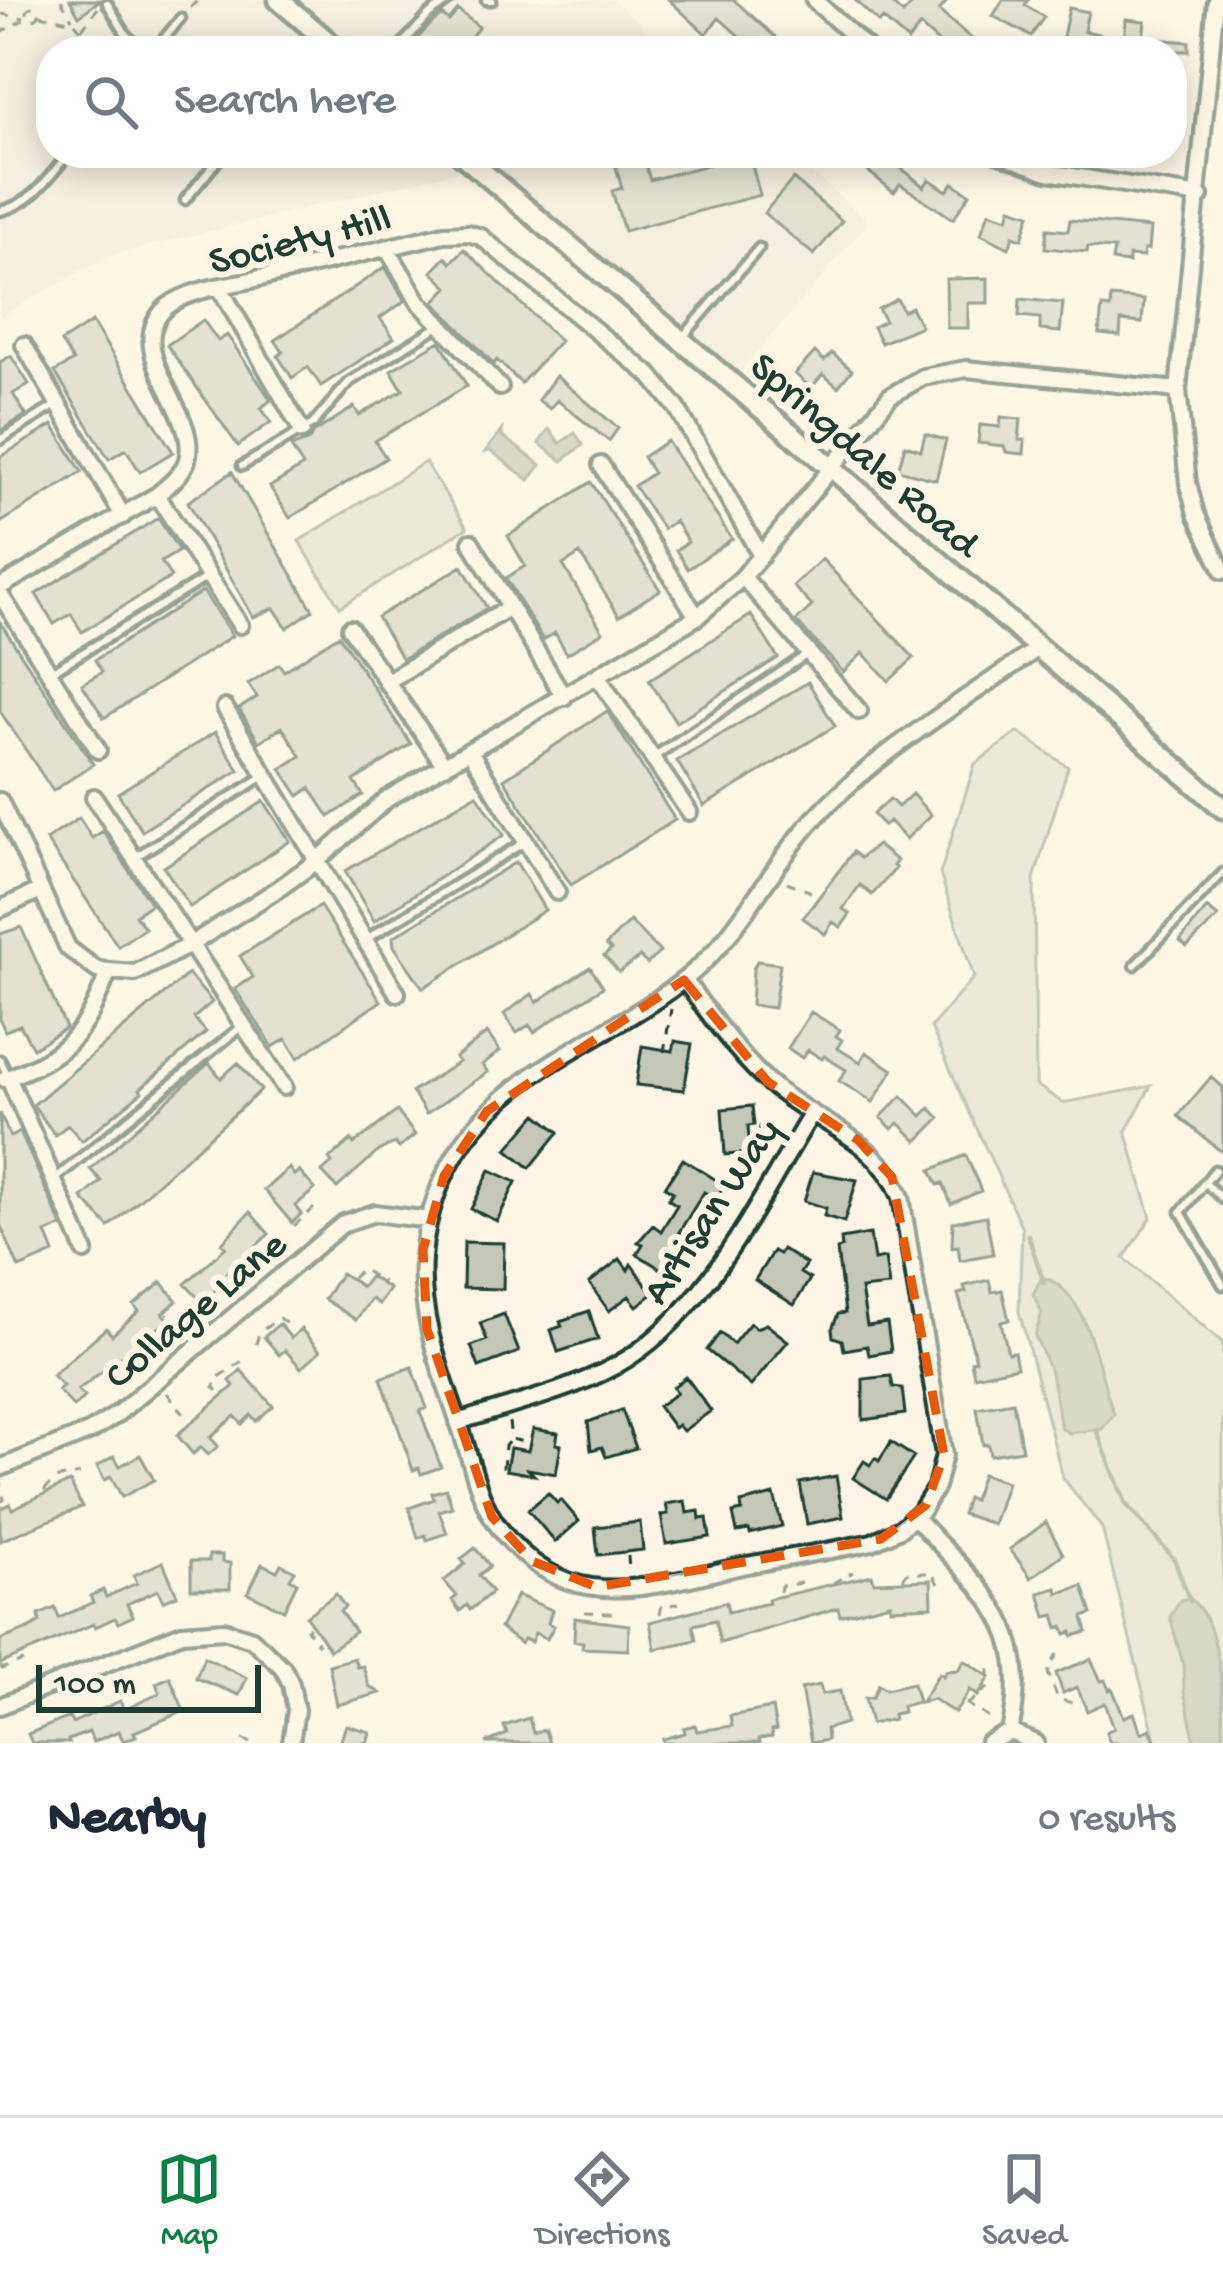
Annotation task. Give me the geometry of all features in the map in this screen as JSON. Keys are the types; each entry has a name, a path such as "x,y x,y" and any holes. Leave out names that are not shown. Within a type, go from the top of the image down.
{"main road":[{"path":"279,0 309,36"},
{"name":"Springdale Road","path":"478,168 1223,808"}],"street":[{"path":"814,0 854,36"},
{"path":"1216,0 1217,68 1178,390 1188,483 1196,514 1223,571"},
{"path":"1036,168 1200,196"},
{"name":"Society Hill","path":"158,496 177,476 187,455 186,436 152,351 155,323 177,301 444,234 468,233 482,237 651,376 677,408 761,556"},
{"path":"387,248 419,302 500,387"},
{"path":"220,287 302,430"},
{"path":"24,345 123,516"},
{"path":"0,801 68,948 81,962 108,973 135,973 188,946 317,861 387,800 698,617 743,577 890,396 922,377 966,369 1178,390"},
{"path":"601,465 698,617"},
{"path":"98,749 0,591 158,496 240,625"},
{"path":"471,542 564,697"},
{"path":"743,577 859,711"},
{"path":"386,682 509,607"},
{"path":"350,628 446,766"},
{"path":"684,980 761,1075 872,1152 892,1177 902,1197 945,1445 940,1476 915,1517 889,1535 859,1545 645,1585 581,1585 532,1561 499,1528 484,1498 433,1350 422,1262 428,1220 457,1152 494,1105 684,980 732,931 824,808 872,766 1038,648"},
{"path":"598,677 689,812"},
{"path":"224,708 397,993"},
{"path":"470,751 557,892"},
{"path":"94,797 284,1087"},
{"path":"0,909 41,890"},
{"path":"85,1251 4,1079 56,1057 74,1041 92,1016 108,973"},
{"name":"Artisan Way","path":"458,1422 598,1374 666,1330 699,1294 812,1113"},
{"name":"Collage Lane","path":"0,1468 91,1431 116,1415 344,1222 375,1213 428,1220"},
{"path":"915,1517 988,1595 1005,1623 1015,1680 1010,1732"},
{"path":"0,1706 182,1633 224,1630 252,1639 283,1668 296,1711 291,1743"},
{"path":"988,1743 1010,1732 1036,1743"}],"lane":[{"path":"410,36 450,0"},
{"path":"102,5 127,36"},
{"path":"165,36 181,19"},
{"path":"0,211 36,193 57,168"},
{"path":"185,200 212,168"},
{"path":"682,339 759,248"},
{"path":"242,466 313,424 349,382 441,325"},
{"path":"0,440 58,404"},
{"path":"48,674 209,576"},
{"path":"652,758 809,653"},
{"path":"134,856 267,775"},
{"path":"364,940 526,842"},
{"path":"1135,965 1223,872"},
{"path":"54,1180 242,1027"},
{"path":"0,1060 4,1079"},
{"path":"1215,1170 1181,1212 1223,1285"},
{"path":"1204,1183 1223,1199"}],"path":[{"path":"61,0 85,36"},
{"path":"181,19 198,0"},
{"path":"27,17 35,3 40,15"},
{"path":"80,31 102,5"},
{"path":"1,14 74,22"},
{"path":"0,33 27,17"},
{"path":"787,883 811,892"},
{"path":"664,1052 671,1009"},
{"path":"742,1165 755,1149 761,1123 776,1141"},
{"path":"294,1226 313,1209 307,1202"},
{"path":"250,1260 261,1251 259,1246"},
{"path":"352,1278 362,1269 383,1282"},
{"path":"210,1302 221,1288"},
{"path":"164,1328 172,1318 167,1313"},
{"path":"256,1344 260,1334 279,1318 292,1328"},
{"path":"122,1361 141,1350"},
{"path":"218,1391 216,1379 244,1360"},
{"path":"166,1393 187,1417"},
{"path":"508,1420 512,1439"},
{"path":"512,1439 524,1442"},
{"path":"503,1468 505,1447 512,1439"},
{"path":"44,1491 54,1479 80,1474"},
{"path":"0,1502 4,1500 2,1482"},
{"path":"628,1556 629,1571"},
{"path":"833,1583 853,1574 850,1562"},
{"path":"903,1579 907,1573 932,1573 941,1589"},
{"path":"780,1592 781,1586 801,1582"},
{"path":"660,1614 662,1605 679,1604"},
{"path":"585,1612 613,1612 615,1619"},
{"path":"310,1627 319,1645"},
{"path":"1058,1654 1048,1673 1054,1694 1062,1702 1072,1702"},
{"path":"1,1666 23,1661"},
{"path":"989,1661 989,1687 967,1704 992,1720"},
{"path":"243,1739 251,1743"}],"highlighted area":[{"path":"684,980 768,1082 858,1140 892,1177 944,1455 926,1505 881,1539 596,1587 532,1561 492,1517 427,1329 423,1250 444,1176 487,1111"}],"shaded area":[{"path":"0,0 613,0 654,36 36,36 36,168 472,168 107,256 0,317"},
{"path":"477,168 806,168 869,222 732,382"},
{"path":"549,429 560,443 575,433 583,445 562,461 539,443"},
{"path":"502,430 502,436 541,465 529,480 491,451 485,452"},
{"path":"425,462 467,528 340,607 299,541"},
{"path":"1018,732 1068,767 1034,879 1036,1085 1063,1103 1151,1086 1126,1131 1151,1218 1124,1258 1223,1343 1223,1743 1156,1743 1102,1528 1063,1478 1019,1311 1022,1228 931,1027 974,977 940,874 975,764"},
{"path":"1042,1277 1071,1298 1090,1336 1114,1414 1102,1429 1069,1433 1061,1428 1051,1373 1035,1336 1042,1313 1033,1294"},
{"path":"1189,1598 1200,1609 1215,1643 1223,1743 1195,1743 1183,1664 1170,1617 1180,1600"}],"building":[{"path":"70,0 100,0 79,16"},
{"path":"669,0 734,0 774,36 739,36 719,18 706,34"},
{"path":"855,0 888,0 903,14 916,0 948,0 939,11 968,36 931,36 920,26 912,36 902,36 883,19 879,23"},
{"path":"1003,0 1028,0 1025,5 1044,17 1031,36 993,16"},
{"path":"1069,8 1088,12 1084,31 1104,35 1104,36 1063,36"},
{"path":"458,10 479,27 472,36 420,36 442,15 449,21"},
{"path":"1126,19 1145,21 1143,36 1124,36"},
{"path":"616,168 646,168 650,180 696,168 753,168 760,195 624,231 612,191 622,188"},
{"path":"864,168 901,168 924,187 929,179 947,191 953,183 970,194 953,219 900,184 894,192"},
{"path":"793,179 842,221 814,255 764,213"},
{"path":"1011,208 1030,214 1022,239 1013,236 1009,248 981,234 989,212 1008,218"},
{"path":"1070,220 1150,228 1148,250 1143,257 1129,256 1129,263 1112,261 1114,249 1045,248 1047,229 1068,231"},
{"path":"464,249 560,341 521,383 497,360 494,364 434,302 448,287 432,272 446,257 451,263"},
{"path":"385,267 405,301 380,318 394,338 321,386 308,367 292,378 278,356 283,352 275,340"},
{"path":"988,278 988,303 968,303 968,328 947,328 946,279"},
{"path":"1111,297 1144,300 1142,323 1121,321 1120,336 1099,334 1102,307 1110,308"},
{"path":"897,299 903,311 911,307 921,326 881,343 873,327 885,321 878,309"},
{"path":"1020,299 1063,303 1060,332 1040,330 1040,318 1019,316"},
{"path":"203,320 218,341 227,335 271,400 261,408 271,422 238,446 167,345"},
{"path":"92,322 173,452 140,472 126,449 109,459 55,372 73,361 61,342"},
{"path":"440,341 467,386 375,441 386,458 290,518 270,487 303,466 291,447 309,440 354,407 359,415 403,390 391,370"},
{"path":"815,352 824,361 832,353 852,370 838,387 823,374 811,388 795,374"},
{"path":"11,356 29,384 13,394 26,415 0,431 0,362"},
{"path":"556,376 618,428 609,441 557,400 550,409 538,400"},
{"path":"1001,417 1021,419 1019,440 1025,440 1024,454 978,443 980,425 1000,427"},
{"path":"53,425 82,472 0,523 0,457"},
{"path":"925,434 946,440 936,480 898,470 905,445 921,450"},
{"path":"667,441 732,539 688,569 676,550 688,542 675,521 663,529 634,486 653,473 643,457"},
{"path":"232,472 313,610 287,628 274,608 253,617 188,502"},
{"path":"591,482 660,590 619,616 580,554 563,565 603,632 567,654 555,633 543,640 506,578 525,566 508,536"},
{"path":"158,518 179,551 161,562 171,577 82,632 71,614 54,624 36,594"},
{"path":"822,559 914,658 889,681 863,653 843,672 796,621 812,606 793,586"},
{"path":"462,566 487,608 402,659 377,617"},
{"path":"203,591 232,636 104,718 82,684 102,672 95,660"},
{"path":"751,615 778,658 676,722 649,680"},
{"path":"0,622 93,764 53,791 0,711"},
{"path":"339,635 411,744 354,781 363,795 329,817 310,788 299,796 281,769 301,756 282,727 259,742 239,709 257,697 248,684 279,664 284,671"},
{"path":"808,682 835,726 704,806 677,761"},
{"path":"607,711 675,820 571,885 504,779"},
{"path":"215,732 239,770 142,831 118,793"},
{"path":"477,794 504,835 374,921 345,871"},
{"path":"912,794 931,815 906,839 889,821 884,826 873,814 890,799 898,807"},
{"path":"264,801 290,841 190,907 164,867"},
{"path":"79,818 92,838 103,831 151,904 135,915 145,928 118,946 46,840"},
{"path":"877,845 897,861 896,868 872,895 860,885 843,909 850,914 841,927 833,922 825,934 803,918 853,852 860,858"},
{"path":"516,862 545,910 423,988 394,946 393,937"},
{"path":"320,906 381,1001 298,1058 286,1039 273,1047 235,989 253,977 240,956"},
{"path":"1207,908 1218,917 1187,947 1180,941"},
{"path":"630,921 660,952 647,964 640,957 619,972 604,956 611,950 606,945"},
{"path":"21,927 66,1028 33,1048 20,1025 5,1031 0,1020 0,934"},
{"path":"757,961 780,964 774,1008 751,1005"},
{"path":"590,967 603,987 534,1032 529,1025 517,1033 504,1014 532,994 537,1002"},
{"path":"188,974 212,1002 194,1018 206,1032 82,1141 68,1125 55,1135 33,1105"},
{"path":"811,1012 840,1030 836,1036 842,1040 837,1048 860,1062 866,1052 893,1070 873,1102 839,1081 846,1070 824,1056 808,1050 802,1058 788,1048"},
{"path":"487,1033 500,1051 482,1065 488,1072 426,1114 412,1092 459,1062 455,1058"},
{"path":"675,1041 692,1044 684,1090 636,1085 642,1046 673,1051"},
{"path":"209,1063 221,1078 238,1063 261,1090 109,1227 82,1198 101,1181 90,1169"},
{"path":"1211,1077 1223,1087 1223,1153 1178,1116"},
{"path":"902,1096 922,1116 930,1108 940,1118 917,1141 899,1123 892,1129 881,1117"},
{"path":"752,1106 750,1153 725,1155 722,1109"},
{"path":"397,1111 415,1135 399,1148 395,1143 380,1150 337,1188 322,1172 332,1163 329,1159"},
{"path":"0,1113 10,1137 20,1132 62,1226 46,1233 54,1253 19,1268 0,1224"},
{"path":"537,1114 559,1132 530,1168 507,1149"},
{"path":"966,1155 981,1191 951,1204 943,1183 938,1185 931,1170"},
{"path":"683,1159 724,1185 716,1199 704,1192 679,1232 690,1239 669,1274 637,1254 643,1244 638,1242 653,1225 661,1231 677,1205 668,1199 673,1192 665,1187"},
{"path":"289,1168 294,1175 299,1171 315,1189 295,1206 301,1214 292,1223 264,1190"},
{"path":"490,1170 516,1182 497,1221 471,1209"},
{"path":"813,1172 857,1180 844,1222 824,1216 826,1208 804,1201"},
{"path":"250,1212 269,1234 202,1302 185,1284 226,1247 222,1243"},
{"path":"986,1216 993,1254 960,1260 958,1246 952,1247 953,1222"},
{"path":"870,1234 874,1260 885,1258 889,1286 861,1289 867,1326 887,1323 891,1351 869,1355 867,1346 844,1350 832,1329 838,1314 845,1313 837,1250 842,1247 841,1239"},
{"path":"464,1242 504,1243 503,1289 463,1288"},
{"path":"782,1249 806,1264 800,1273 810,1279 794,1305 755,1280 773,1251 779,1254"},
{"path":"620,1259 628,1270 631,1264 653,1294 637,1306 629,1296 609,1311 589,1283"},
{"path":"341,1273 362,1287 370,1276 389,1289 379,1304 371,1299 356,1320 324,1299"},
{"path":"989,1280 992,1292 1002,1290 1009,1320 1001,1322 1008,1353 1014,1352 1017,1367 974,1376 971,1361 976,1360 958,1294 966,1292 964,1286"},
{"path":"162,1282 177,1301 163,1313 169,1320 78,1390 85,1397 73,1407 52,1375 106,1328 112,1335 139,1311 134,1305"},
{"path":"589,1311 598,1339 558,1352 551,1330 562,1326 560,1321"},
{"path":"504,1314 519,1352 479,1367 471,1346 487,1340 480,1323"},
{"path":"750,1323 756,1328 766,1324 788,1341 751,1386 707,1350 720,1333 733,1344"},
{"path":"279,1324 291,1338 301,1329 320,1351 301,1368 285,1350 279,1355 264,1337"},
{"path":"412,1367 427,1408 420,1411 441,1467 421,1474 419,1468 413,1470 381,1378"},
{"path":"241,1370 273,1406 256,1421 251,1415 242,1424 235,1416 210,1437 218,1446 208,1455 201,1447 193,1454 177,1435 234,1386 230,1381"},
{"path":"891,1376 893,1387 902,1388 905,1414 863,1420 863,1379"},
{"path":"686,1377 711,1411 683,1431 678,1425 674,1428 658,1406 677,1393 673,1387"},
{"path":"1013,1402 1022,1450 990,1455 988,1444 983,1445 977,1408"},
{"path":"622,1410 636,1448 606,1457 602,1447 591,1450 588,1422"},
{"path":"533,1429 558,1433 556,1474 506,1470 510,1448 528,1451"},
{"path":"891,1442 914,1457 886,1499 853,1478 864,1461 870,1465 875,1458 879,1461"},
{"path":"140,1455 154,1480 122,1497 111,1477 104,1480 97,1466 114,1456 120,1466"},
{"path":"982,1474 1007,1482 993,1524 962,1514"},
{"path":"836,1476 843,1517 807,1524 800,1483"},
{"path":"70,1482 82,1507 0,1541 0,1509 10,1504 12,1509"},
{"path":"446,1489 452,1507 439,1511 447,1533 418,1538 409,1508"},
{"path":"548,1493 579,1521 555,1542 528,1510"},
{"path":"774,1495 782,1526 750,1534 749,1530 737,1532 733,1513 742,1511 741,1503"},
{"path":"685,1501 687,1513 699,1511 700,1519 707,1518 710,1537 666,1544 661,1515 668,1514 666,1504"},
{"path":"640,1522 643,1550 598,1555 595,1527"},
{"path":"1046,1522 1063,1554 1031,1578 1010,1549"},
{"path":"475,1548 490,1566 479,1575 492,1592 470,1610 467,1605 460,1611 452,1600 457,1596 444,1581 465,1564 461,1559"},
{"path":"209,1555 222,1555 222,1562 230,1563 230,1589 191,1589 191,1561 209,1561"},
{"path":"163,1562 177,1595 163,1601 158,1590 127,1604 133,1616 118,1623 115,1618 93,1624 0,1664 0,1640 31,1628 40,1622 39,1615 55,1608 59,1618 93,1602 90,1596 103,1590 106,1597 137,1583 134,1575"},
{"path":"262,1564 277,1571 281,1564 295,1571 290,1579 297,1583 284,1610 248,1593"},
{"path":"872,1575 874,1582 931,1580 932,1606 890,1608 890,1603 840,1616 838,1608 720,1643 715,1620 693,1625 696,1640 655,1649 650,1622 726,1602 728,1612"},
{"path":"1083,1586 1092,1614 1083,1617 1087,1632 1073,1636 1063,1626 1058,1628 1054,1615 1046,1617 1039,1593"},
{"path":"336,1594 345,1607 340,1611 355,1632 330,1650 306,1616"},
{"path":"517,1595 552,1610 548,1623 554,1626 547,1639 535,1633 531,1642 524,1639 521,1644 500,1628"},
{"path":"575,1618 629,1625 628,1650 582,1648 583,1642 574,1641"},
{"path":"204,1657 247,1678 239,1695 196,1678"},
{"path":"354,1658 357,1667 363,1666 369,1686 380,1693 337,1705 329,1665"},
{"path":"1091,1659 1101,1681 1112,1688 1124,1717 1134,1713 1141,1733 1150,1729 1156,1743 1110,1743 1106,1732 1114,1728 1105,1703 1087,1711 1077,1687 1063,1693 1056,1673"},
{"path":"964,1660 990,1677 978,1696 970,1690 955,1713 933,1699 921,1702 939,1673 958,1670"},
{"path":"170,1677 184,1711 134,1732 136,1736 123,1741 119,1731 93,1742 89,1732 69,1743 32,1743 28,1734 69,1717 72,1723 120,1701 124,1710 160,1693 156,1683"},
{"path":"913,1683 918,1702 902,1706 903,1712 893,1714 894,1719 871,1724 865,1698 873,1697 878,1684 886,1689"},
{"path":"820,1685 822,1694 840,1691 846,1723 826,1729 827,1740 811,1743 801,1689"},
{"path":"772,1708 776,1730 771,1731 772,1737 759,1739 760,1743 664,1743 663,1739 685,1733 684,1728 732,1726 730,1716"},
{"path":"529,1718 533,1733 545,1730 549,1743 486,1743 507,1734 504,1726"},
{"path":"346,1725 370,1732 367,1743 340,1743"}],"waterway":[{"path":"1028,1235 1044,1283"},
{"path":"1096,1429 1126,1504 1174,1559 1190,1601"}]}
